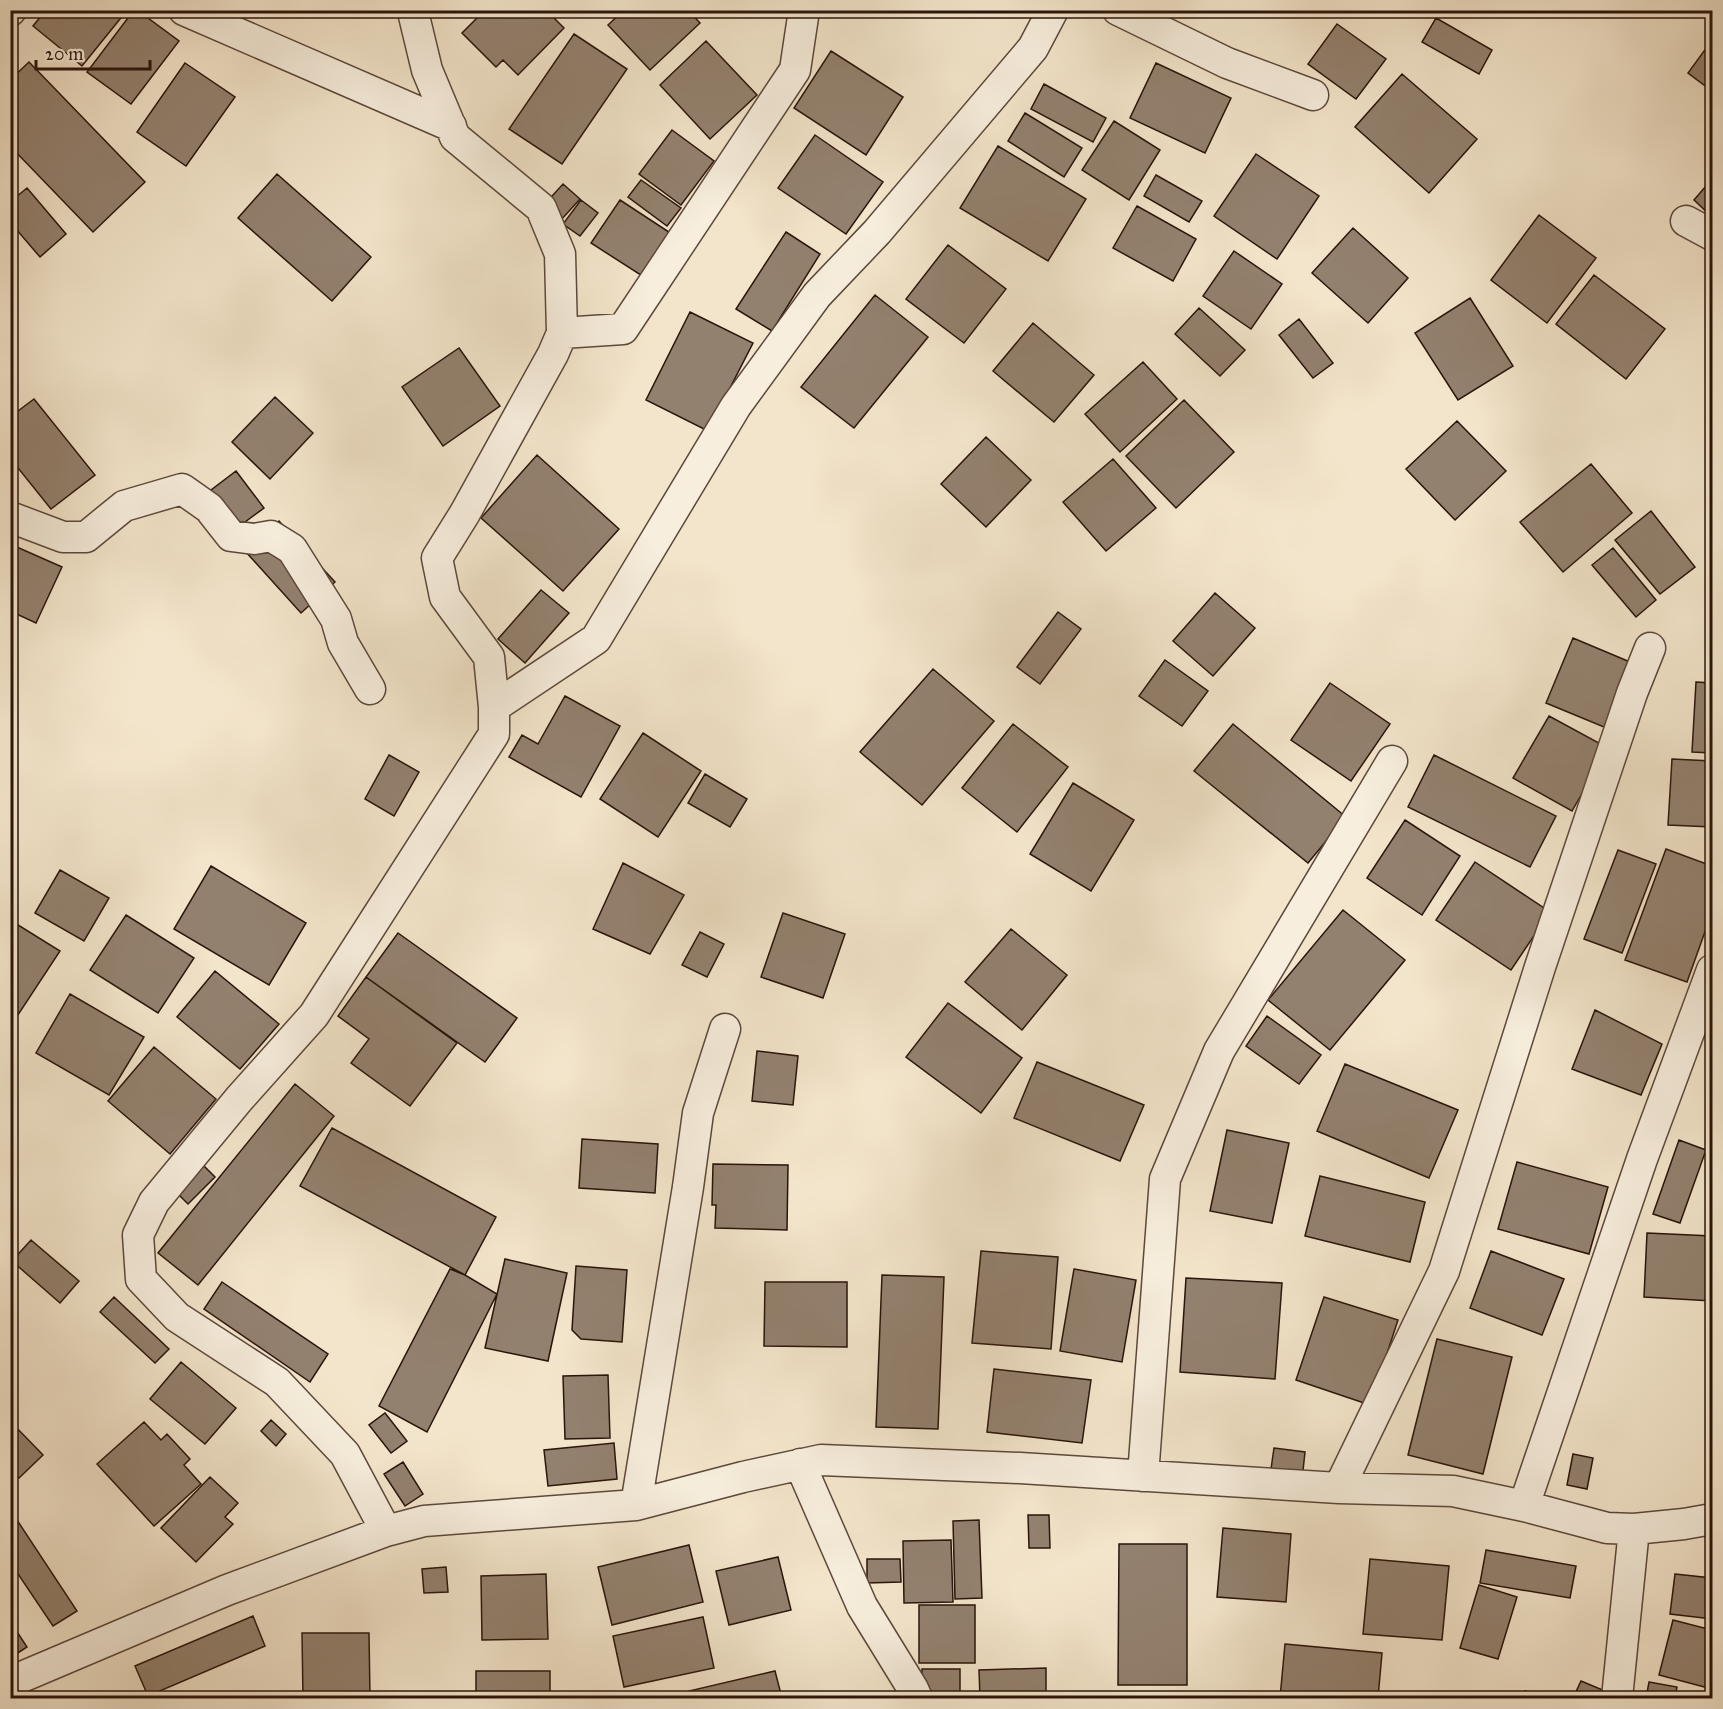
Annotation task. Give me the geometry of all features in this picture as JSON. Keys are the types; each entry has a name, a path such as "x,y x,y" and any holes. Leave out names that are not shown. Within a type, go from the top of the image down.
{"street":[{"path":"184,10 451,126"},
{"path":"386,1531 345,1454 277,1382 177,1317 141,1279 138,1235 154,1202 239,1099 314,1015 494,734 489,657 445,597 437,558 465,513 553,354 562,333 560,254 541,208 455,137 427,70 414,16 416,10"},
{"path":"562,333 623,330 795,70 804,10"},
{"path":"494,707 596,639 743,396 817,295 877,232 1033,48 1053,10"},
{"path":"1118,10 1227,63 1313,95"},
{"path":"1686,221 1713,235"},
{"path":"10,517 63,537 86,537 124,506 183,489 209,508 231,536 254,539 271,536 292,549 336,619 343,643 370,689"},
{"path":"1339,1488 1444,1271 1540,967 1632,693 1650,648"},
{"path":"1143,1476 1165,1179 1219,1051 1392,760"},
{"path":"1524,1506 1642,1159 1713,970"},
{"path":"636,1505 698,1113 725,1029"},
{"path":"10,1682 227,1590 386,1531 424,1521 636,1505 742,1477 821,1460 1020,1468 1339,1488 1453,1491 1524,1506 1607,1528 1634,1529 1713,1519"},
{"path":"800,1464 862,1606 917,1698"},
{"path":"1617,1698 1634,1529"}],"building":[{"path":"46,10 119,10 124,14 82,66 33,26"},
{"path":"134,10 179,41 131,104 87,72"},
{"path":"485,10 546,10 564,28 518,75 503,60 496,67 462,33"},
{"path":"624,10 688,10 700,23 650,70 608,25"},
{"path":"1436,18 1492,50 1479,74 1422,42"},
{"path":"1337,24 1386,59 1356,99 1308,64"},
{"path":"574,34 627,69 562,164 509,129"},
{"path":"1712,40 1712,91 1688,73"},
{"path":"706,41 757,95 710,139 660,85"},
{"path":"831,51 903,97 866,155 794,108"},
{"path":"29,62 145,182 93,232 10,146 10,80"},
{"path":"185,63 235,97 186,166 137,132"},
{"path":"1156,63 1231,98 1205,153 1130,118"},
{"path":"1402,74 1477,139 1429,193 1355,127"},
{"path":"1044,84 1106,118 1093,142 1031,109"},
{"path":"1025,113 1082,148 1064,177 1008,141"},
{"path":"1114,121 1160,150 1129,200 1082,170"},
{"path":"672,130 714,161 681,205 639,174"},
{"path":"815,135 883,182 846,234 778,188"},
{"path":"998,146 1086,199 1048,261 960,208"},
{"path":"1256,154 1319,196 1277,259 1214,216"},
{"path":"277,174 371,257 332,301 238,218"},
{"path":"1156,175 1202,201 1189,222 1144,196"},
{"path":"1712,179 1712,217 1694,200"},
{"path":"641,180 681,208 667,226 628,197"},
{"path":"563,184 580,199 561,220 544,205"},
{"path":"27,188 66,234 40,257 10,222 10,202"},
{"path":"581,200 598,213 580,236 563,224"},
{"path":"620,200 675,236 647,279 591,243"},
{"path":"1137,206 1196,239 1173,281 1113,248"},
{"path":"1539,215 1596,258 1547,323 1491,280"},
{"path":"1353,228 1408,278 1368,323 1312,273"},
{"path":"786,232 820,254 772,331 736,309"},
{"path":"948,245 1006,289 964,343 906,299"},
{"path":"1234,251 1282,284 1251,329 1203,296"},
{"path":"1594,275 1665,329 1626,379 1556,324"},
{"path":"875,295 928,337 854,428 801,387"},
{"path":"1470,298 1513,366 1458,400 1415,333"},
{"path":"1199,308 1245,350 1220,376 1175,334"},
{"path":"690,312 753,343 708,431 646,400"},
{"path":"1299,319 1333,363 1313,378 1279,335"},
{"path":"1033,323 1094,375 1054,422 993,371"},
{"path":"459,348 500,406 443,446 402,387"},
{"path":"1143,362 1177,399 1120,452 1085,414"},
{"path":"275,397 313,433 270,479 232,442"},
{"path":"34,399 95,475 51,509 10,458 10,417"},
{"path":"1184,400 1234,452 1176,508 1126,456"},
{"path":"1457,421 1506,471 1455,520 1406,469"},
{"path":"986,437 1031,480 986,527 941,484"},
{"path":"537,455 619,529 563,591 481,518"},
{"path":"1113,459 1156,508 1106,551 1063,502"},
{"path":"1591,464 1632,513 1563,572 1520,522"},
{"path":"236,471 264,508 222,539 194,503"},
{"path":"1651,511 1695,567 1660,594 1615,540"},
{"path":"279,521 335,582 301,613 245,551"},
{"path":"10,544 62,567 36,623 10,611"},
{"path":"1613,548 1656,600 1636,617 1592,565"},
{"path":"541,590 569,613 525,663 498,639"},
{"path":"1215,593 1255,628 1213,676 1173,641"},
{"path":"1058,612 1081,629 1040,684 1017,667"},
{"path":"1573,638 1630,662 1604,727 1546,703"},
{"path":"1165,660 1208,691 1182,726 1139,696"},
{"path":"933,669 994,721 922,805 860,752"},
{"path":"1696,682 1712,683 1712,753 1692,752"},
{"path":"1330,683 1390,724 1351,781 1291,740"},
{"path":"565,696 620,726 581,797 509,757 522,735 538,744"},
{"path":"1549,716 1608,748 1572,811 1513,778"},
{"path":"1013,724 1068,767 1017,832 962,788"},
{"path":"1233,724 1346,817 1308,863 1194,771"},
{"path":"643,733 701,771 658,837 600,799"},
{"path":"389,755 419,772 394,816 365,799"},
{"path":"1434,755 1556,816 1530,867 1408,807"},
{"path":"1672,759 1712,761 1712,827 1668,825"},
{"path":"705,774 747,799 730,827 688,803"},
{"path":"1073,783 1134,820 1091,891 1030,854"},
{"path":"1405,820 1460,856 1422,915 1367,878"},
{"path":"1666,849 1712,866 1712,912 1687,982 1625,960"},
{"path":"1618,850 1656,864 1622,953 1584,939"},
{"path":"1475,862 1550,912 1511,970 1436,920"},
{"path":"623,863 684,895 650,954 593,929"},
{"path":"211,866 306,923 269,985 174,929"},
{"path":"60,870 109,898 84,941 35,913"},
{"path":"1343,910 1405,960 1330,1050 1268,1000"},
{"path":"783,913 845,934 823,998 761,977"},
{"path":"126,915 194,958 158,1013 90,970"},
{"path":"10,920 60,951 10,1027"},
{"path":"1011,929 1067,975 1022,1030 965,982"},
{"path":"700,932 724,944 707,977 682,965"},
{"path":"398,933 517,1018 485,1062 366,977"},
{"path":"215,971 279,1024 240,1069 177,1017"},
{"path":"366,977 457,1043 410,1106 351,1063 369,1039 338,1016"},
{"path":"70,994 144,1037 109,1095 36,1053"},
{"path":"948,1003 1022,1058 981,1113 906,1057"},
{"path":"1595,1010 1662,1044 1641,1095 1572,1069"},
{"path":"1267,1016 1321,1055 1299,1084 1246,1046"},
{"path":"154,1047 216,1099 170,1154 108,1101"},
{"path":"757,1051 798,1056 793,1105 752,1101"},
{"path":"1037,1062 1144,1105 1120,1161 1014,1118"},
{"path":"1345,1064 1458,1110 1429,1178 1317,1131"},
{"path":"295,1084 334,1116 198,1285 158,1253"},
{"path":"332,1128 496,1217 465,1275 300,1186"},
{"path":"1227,1130 1289,1143 1272,1223 1210,1211"},
{"path":"582,1139 658,1144 655,1193 579,1188"},
{"path":"1679,1140 1706,1150 1680,1223 1653,1214"},
{"path":"1517,1162 1608,1187 1589,1254 1498,1229"},
{"path":"713,1164 788,1165 787,1230 715,1228 716,1205 712,1205"},
{"path":"203,1165 215,1177 188,1204 176,1192"},
{"path":"1320,1176 1425,1202 1410,1262 1305,1236"},
{"path":"1647,1233 1712,1236 1712,1301 1644,1297"},
{"path":"31,1240 79,1281 60,1303 12,1261"},
{"path":"981,1251 1058,1257 1051,1349 972,1343"},
{"path":"1491,1251 1564,1279 1542,1335 1470,1308"},
{"path":"505,1259 567,1273 548,1361 485,1348"},
{"path":"576,1266 627,1270 622,1342 581,1339 572,1330"},
{"path":"450,1269 497,1294 427,1432 379,1406"},
{"path":"1074,1269 1136,1280 1122,1362 1060,1351"},
{"path":"882,1275 944,1277 938,1429 876,1427"},
{"path":"1186,1278 1282,1283 1275,1379 1180,1372"},
{"path":"222,1282 328,1354 310,1382 204,1309"},
{"path":"765,1282 847,1282 847,1347 764,1346"},
{"path":"114,1297 169,1349 155,1363 100,1312"},
{"path":"1324,1297 1398,1320 1370,1405 1296,1380"},
{"path":"1437,1339 1512,1357 1483,1474 1408,1455"},
{"path":"181,1362 236,1408 205,1444 150,1399"},
{"path":"994,1369 1091,1380 1082,1443 987,1432"},
{"path":"608,1375 610,1438 565,1439 563,1376"},
{"path":"385,1413 407,1441 391,1453 369,1425"},
{"path":"271,1420 286,1434 276,1446 261,1431"},
{"path":"10,1421 43,1455 19,1478 10,1470"},
{"path":"144,1422 161,1440 167,1434 190,1459 184,1465 201,1484 154,1526 97,1464"},
{"path":"614,1443 617,1479 548,1486 544,1450"},
{"path":"1274,1448 1305,1452 1302,1480 1270,1476"},
{"path":"1573,1454 1593,1458 1587,1489 1567,1485"},
{"path":"403,1462 423,1494 405,1506 384,1474"},
{"path":"210,1477 238,1503 225,1517 233,1524 196,1562 161,1528"},
{"path":"1028,1515 1049,1515 1050,1548 1029,1548"},
{"path":"15,1517 77,1611 53,1626 10,1562 10,1521"},
{"path":"979,1520 982,1598 955,1599 953,1521"},
{"path":"1223,1528 1291,1534 1286,1602 1217,1597"},
{"path":"951,1540 953,1602 904,1603 903,1541"},
{"path":"1119,1544 1187,1544 1187,1685 1118,1685"},
{"path":"689,1545 703,1602 612,1625 598,1567"},
{"path":"1486,1550 1576,1566 1570,1598 1480,1583"},
{"path":"778,1557 791,1610 729,1625 716,1571"},
{"path":"867,1559 900,1559 901,1582 867,1583"},
{"path":"1370,1559 1449,1566 1442,1640 1363,1634"},
{"path":"446,1567 448,1592 424,1593 422,1569"},
{"path":"546,1574 548,1639 482,1640 481,1576"},
{"path":"1675,1574 1712,1578 1712,1619 1670,1614"},
{"path":"1479,1585 1517,1597 1498,1659 1460,1648"},
{"path":"919,1605 975,1605 975,1663 919,1663"},
{"path":"253,1616 265,1646 148,1696 135,1666"},
{"path":"703,1617 714,1668 624,1687 613,1636"},
{"path":"1673,1620 1712,1630 1712,1689 1659,1675"},
{"path":"10,1621 27,1647 10,1658"},
{"path":"302,1633 369,1633 370,1698 303,1698"},
{"path":"1285,1644 1382,1653 1378,1698 1280,1698"},
{"path":"1046,1668 1046,1698 980,1698 979,1670"},
{"path":"922,1669 960,1669 960,1692 922,1692"},
{"path":"476,1671 550,1671 550,1698 476,1698"},
{"path":"775,1671 782,1698 690,1698 689,1691"},
{"path":"1581,1681 1610,1693 1607,1698 1573,1698"},
{"path":"1649,1682 1677,1687 1675,1698 1646,1698"},
{"path":"1525,1691 1551,1698 1523,1698"}]}
